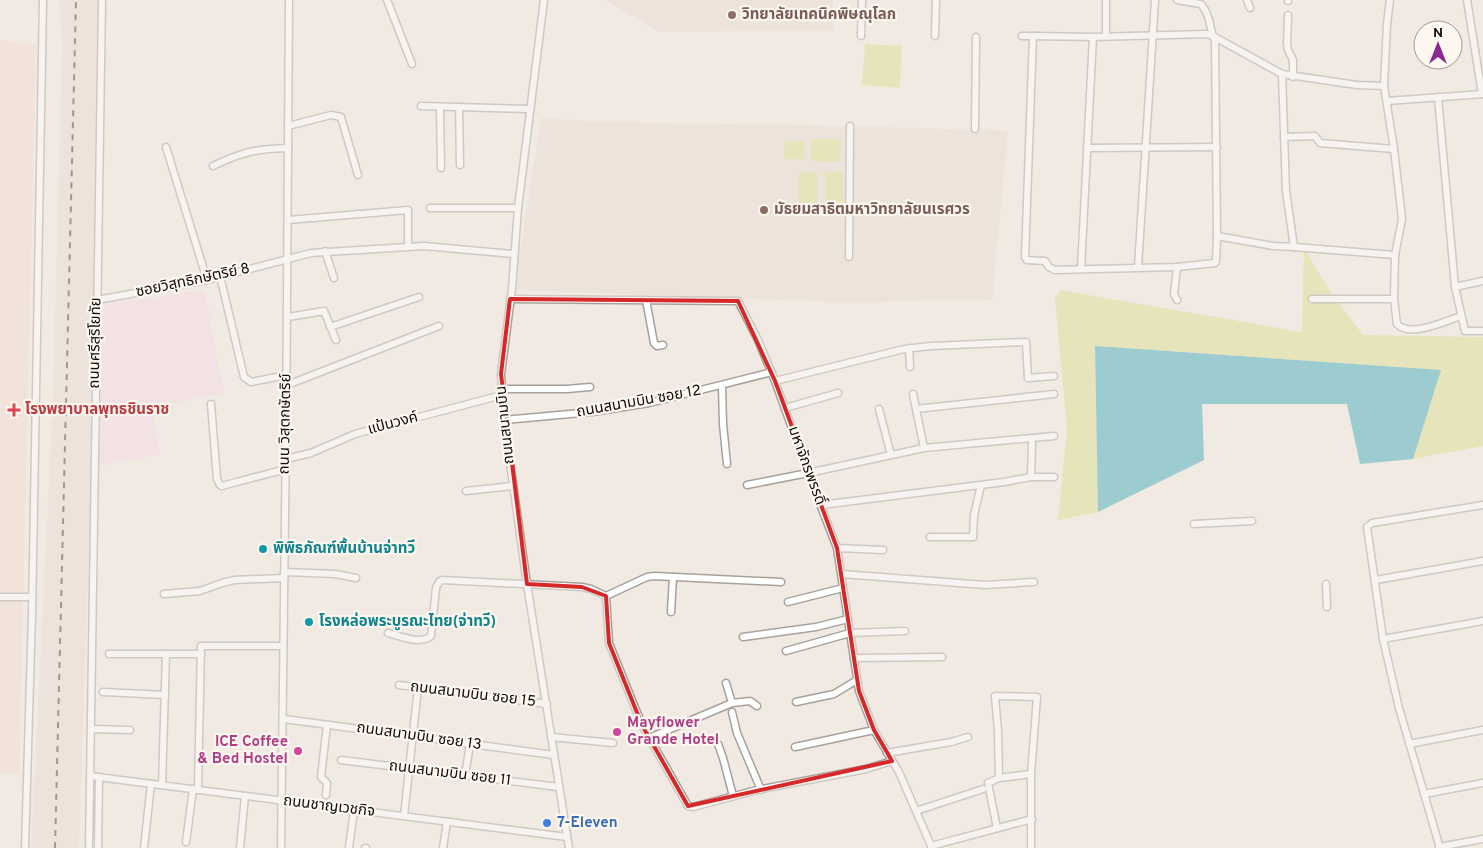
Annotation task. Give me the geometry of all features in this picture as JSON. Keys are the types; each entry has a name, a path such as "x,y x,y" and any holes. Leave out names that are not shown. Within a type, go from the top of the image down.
{"street":[{"path":"25,848 32,597 43,0"},
{"name":"ถนนศรีสุริโยทัย","path":"89,848 102,0"},
{"name":"ถนน วิสุตกษัตริย์","path":"281,848 284,719 282,646 288,317 289,0"},
{"path":"387,0 412,64"},
{"name":"ถนนสนามบิน","path":"544,0 518,208 503,353 502,392 504,420 527,584 569,848"},
{"path":"861,36 862,0"},
{"path":"935,36 936,0"},
{"path":"1106,0 1106,36"},
{"path":"1138,267 1155,0"},
{"path":"1033,36 1025,257 1027,260 1045,260 1052,270 1177,267 1215,263 1217,236 1217,148 1214,38 1203,6 1177,0"},
{"path":"1248,0 1250,8"},
{"path":"1390,0 1384,86 1402,219 1395,254 1394,298 1397,324 1401,328 1424,328 1461,316"},
{"path":"1387,101 1483,94 1467,0"},
{"path":"1288,15 1287,44 1293,60 1293,77"},
{"path":"1022,36 1093,37 1206,34 1282,74 1357,85 1384,86"},
{"path":"1081,269 1093,37"},
{"path":"975,129 976,38"},
{"path":"1282,74 1286,191 1294,247"},
{"path":"1438,97 1455,287 1465,331 1483,331"},
{"path":"421,106 530,109"},
{"path":"440,106 441,168"},
{"path":"460,107 460,165"},
{"path":"288,126 332,116 341,117 358,175"},
{"path":"848,257 850,126"},
{"path":"1284,137 1315,136 1320,143 1394,150"},
{"path":"166,147 207,280"},
{"path":"213,166 247,151 266,148 288,148"},
{"path":"1087,148 1217,148"},
{"path":"430,208 518,208"},
{"path":"288,220 408,210 408,246"},
{"path":"1217,236 1273,246 1395,254"},
{"name":"ซอยวิสุทธิกษัตริย์ 8","path":"97,300 207,280 310,253 325,251 440,246 514,254"},
{"path":"325,251 334,278"},
{"path":"1177,267 1174,294 1177,300"},
{"path":"220,276 244,377 251,382 287,375"},
{"path":"1455,287 1483,281"},
{"path":"330,327 419,297"},
{"path":"1312,299 1394,298"},
{"name":"มหาจักรพรรดิ์","path":"510,299 738,301 772,372 837,548 859,691 874,730 899,772 932,847"},
{"path":"646,300 655,346 663,345"},
{"path":"288,317 324,311 336,340"},
{"path":"287,385 439,326"},
{"path":"775,381 910,348 1026,342 1028,378 1054,376"},
{"path":"910,348 910,367"},
{"name":"ถนนสนามบิน ซอย 12","path":"504,420 592,412 649,403 772,372"},
{"path":"722,386 722,424 727,464"},
{"name":"แป้นวงค์","path":"286,459 310,453 355,434 502,392 590,387"},
{"path":"785,408 838,393"},
{"path":"913,394 924,448"},
{"path":"916,409 1054,394"},
{"path":"212,404 217,478 220,485 286,469"},
{"path":"878,409 891,455"},
{"path":"747,485 924,448 1054,436"},
{"path":"1031,477 1032,443"},
{"path":"821,506 1031,477 1054,477"},
{"path":"930,537 972,537 974,515 981,485"},
{"path":"466,491 513,486"},
{"path":"1483,505 1369,524 1367,530 1376,580 1383,639 1399,708 1440,847 1483,839"},
{"path":"1194,524 1252,521"},
{"path":"837,548 882,550"},
{"path":"1376,580 1483,561"},
{"path":"164,594 200,591 234,580 284,575 326,573 356,578"},
{"path":"842,574 985,585 1034,582"},
{"path":"388,633 419,640 426,640 431,636 436,588 439,582 450,580 582,587 606,596 647,577 654,576 781,582"},
{"path":"671,612 673,577"},
{"path":"1326,584 1327,607"},
{"path":"788,602 843,588"},
{"path":"606,596 609,642 649,738 688,806 693,807 733,796 866,769 892,761"},
{"path":"0,597 32,597"},
{"path":"743,637 792,631 848,619"},
{"path":"1383,639 1483,622"},
{"path":"786,651 850,633 905,631"},
{"path":"186,842 195,790 201,646 282,646"},
{"path":"108,654 201,654"},
{"path":"162,785 166,654"},
{"path":"854,658 942,657"},
{"path":"796,702 834,694 857,680"},
{"path":"726,683 732,703"},
{"name":"ถนนสนามบิน ซอย 15","path":"399,685 547,704"},
{"path":"404,816 418,688"},
{"path":"103,692 165,695"},
{"path":"999,778 995,696 1037,697 1031,774 1031,848"},
{"path":"649,738 732,703 746,700 757,706"},
{"path":"732,712 737,733 761,790"},
{"name":"ถนนสนามบิน ซอย 13","path":"284,719 554,755"},
{"path":"326,795 327,782 321,777 327,725"},
{"path":"91,729 130,730"},
{"path":"795,747 874,730"},
{"path":"1409,744 1483,730"},
{"path":"551,737 613,743"},
{"path":"887,753 952,742 968,737"},
{"path":"465,776 470,744"},
{"path":"718,744 724,758 733,796"},
{"name":"ถนนสนามบิน ซอย 11","path":"341,760 559,787"},
{"path":"997,828 988,783 999,778 1031,774"},
{"name":"ถนนชาญเวชกิจ","path":"90,776 567,837"},
{"path":"98,848 99,777"},
{"path":"1424,794 1483,783"},
{"path":"144,848 151,784"},
{"path":"916,811 983,789"},
{"path":"240,848 245,796"},
{"path":"349,848 354,810"},
{"path":"932,847 1032,818"},
{"path":"443,848 447,822"}],"highlighted area":[{"path":"510,299 738,301 775,381 837,548 859,691 874,730 892,761 688,806 642,725 609,643 606,596 582,587 527,584 501,374"}],"shaded area":[{"path":"59,0 97,0 90,510 79,848 31,848 53,402 62,44"},
{"name":"วิทยาลัยเทคนิคพิษณุโลก","path":"605,0 833,0 833,30 659,32"},
{"name":"โรงพยาบาลพุทธชินราช","path":"0,40 36,45 19,774 0,774"},
{"name":"มัธยมสาธิตมหาวิทยาลัยนเรศวร","path":"541,118 601,122 855,126 1008,131 992,300 837,302 514,290"},
{"path":"204,290 224,393 152,407 160,454 99,466 104,305"}],"green space":[{"path":"865,44 902,46 900,88 862,85"},
{"path":"811,139 841,139 840,162 811,161"},
{"path":"784,141 804,141 804,159 784,159"},
{"path":"799,172 817,172 817,203 799,203"},
{"path":"825,172 843,172 843,203 825,203"},
{"path":"1304,248 1328,288 1363,335 1483,337 1483,446 1413,459 1440,370 1095,346 1098,512 1058,520 1067,429 1055,299 1060,290 1302,332"}],"water":[{"path":"1095,346 1441,370 1413,459 1360,464 1347,404 1202,404 1204,460 1098,512"}],"railway":[{"path":"55,848 76,0"}],"place":[{"name":"วิทยาลัยเทคนิคพิษณุโลก","path":"732,15"},
{"name":"มัธยมสาธิตมหาวิทยาลัยนเรศวร","path":"764,210"},
{"name":"โรงพยาบาลพุทธชินราช","path":"14,410"},
{"name":"พิพิธภัณฑ์พื้นบ้านจ่าทวี","path":"263,549"},
{"name":"โรงหล่อพระบูรณะไทย(จ่าทวี)","path":"309,622"},
{"name":"Mayflower Grande Hotel","path":"617,732"},
{"name":"ICE Coffee & Bed Hostel","path":"298,751"},
{"name":"7-Eleven","path":"547,823"}]}
